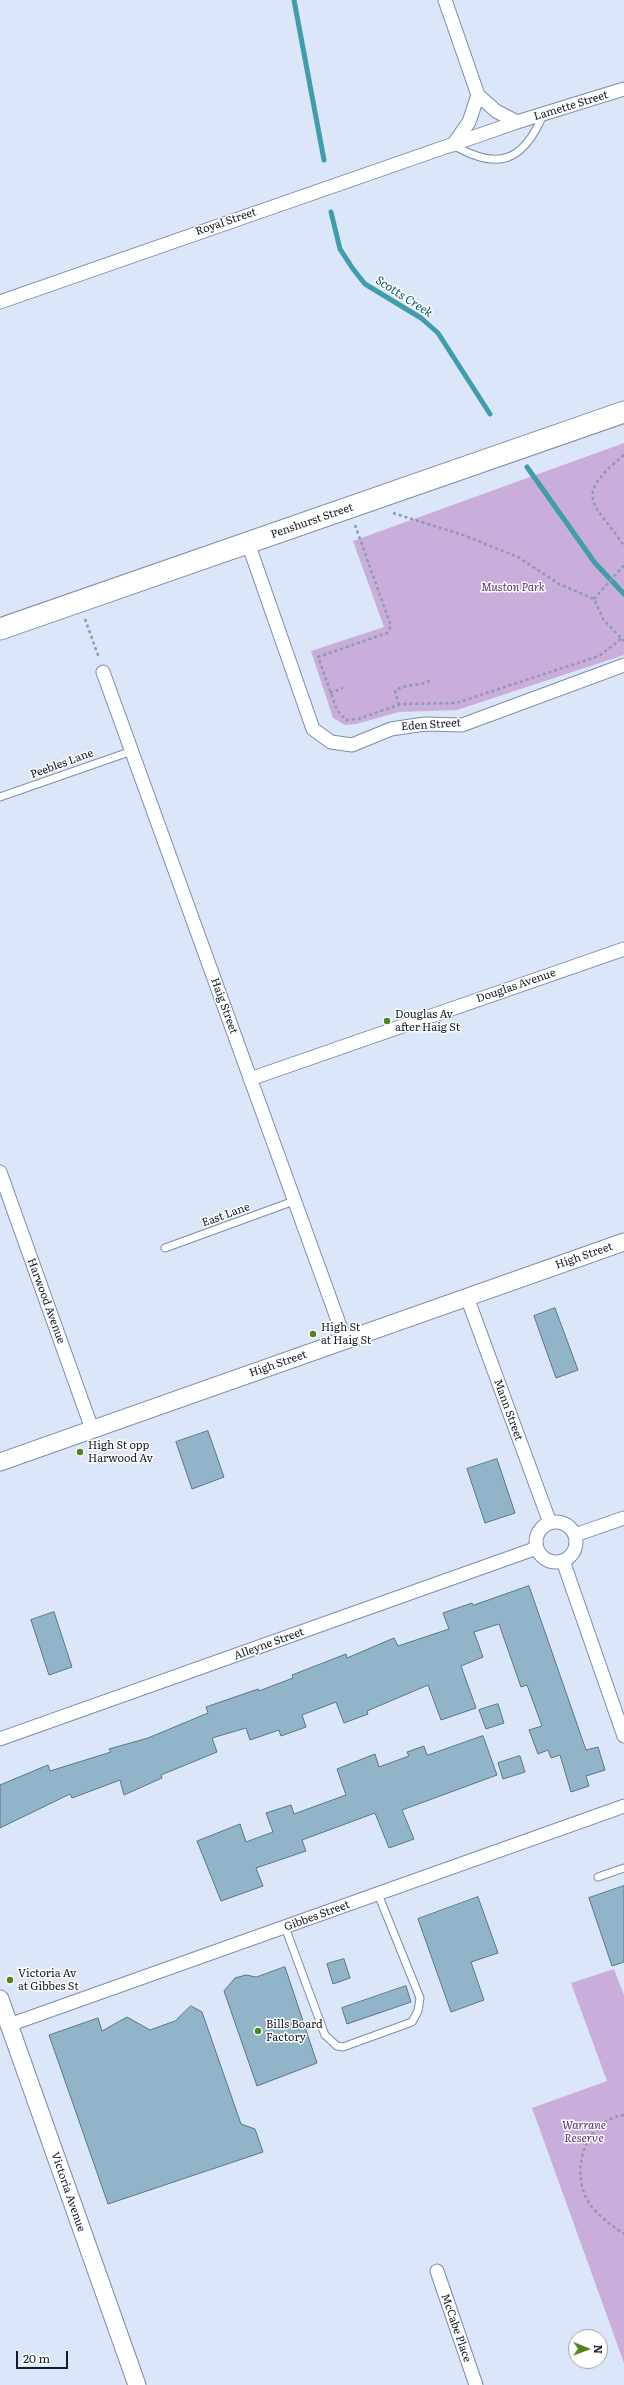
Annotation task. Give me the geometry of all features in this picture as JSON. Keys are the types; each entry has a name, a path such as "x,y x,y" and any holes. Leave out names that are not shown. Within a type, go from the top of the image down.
{"main road":[{"name":"Penshurst Street","path":"0,629 624,412"}],"street":[{"path":"445,0 478,96 496,111 517,122"},
{"name":"Lamette Street","path":"495,130 624,89"},
{"path":"453,145 469,122 478,96"},
{"name":"Royal Street","path":"0,302 495,130"},
{"name":"Eden Street","path":"248,543 313,729 331,742 352,745 391,729 425,724 462,724 624,665"},
{"name":"Haig Street","path":"103,672 345,1340"},
{"name":"Douglas Avenue","path":"250,1079 624,949"},
{"name":"Harwood Avenue","path":"0,1172 92,1430"},
{"name":"High Street","path":"0,1462 624,1242"},
{"name":"Mann Street","path":"467,1297 550,1523"},
{"path":"575,1535 624,1518"},
{"path":"550,1523 562,1523 572,1530 575,1535 576,1548 569,1558 563,1561 550,1562 540,1554 537,1548 537,1536 540,1531 550,1523"},
{"name":"Alleyne Street","path":"0,1739 537,1548"},
{"path":"563,1561 624,1736"},
{"name":"Gibbes Street","path":"10,2025 624,1806"},
{"name":"Victoria Avenue","path":"0,1998 136,2385"},
{"name":"McCabe Place","path":"437,2271 476,2385"}],"lane":[{"path":"453,145 482,158 506,159 518,153 529,142 543,115"},
{"name":"Peebles Lane","path":"0,798 132,751"},
{"name":"East Lane","path":"165,1248 294,1201"},
{"path":"598,1876 624,1868"},
{"path":"285,1927 325,2035 337,2046 343,2047 412,2022 418,2011 420,1998 378,1894"}],"path":[{"path":"624,455 597,482 592,494 595,508 624,546"},
{"path":"391,513 463,535 518,557 559,584 594,599 603,619 624,641"},
{"path":"360,540 391,626 387,633 318,657 330,693 340,716 346,720 358,719 399,705 456,703 600,656 621,639"},
{"path":"594,599 624,565"},
{"path":"79,601 103,672"},
{"path":"399,705 395,691 399,688 425,684 432,679"},
{"path":"330,693 343,688"},
{"path":"624,2115 616,2116 602,2122 592,2134 584,2148 581,2166 582,2186 589,2203 624,2234"}],"green space":[{"name":"Muston Park","path":"624,443 624,655 457,710 399,712 356,724 345,725 333,718 311,651 384,627 353,541"},
{"name":"Warrane Reserve","path":"614,1969 624,1995 624,2363 532,2108 607,2081 571,1983"}],"building":[{"path":"555,1308 578,1370 556,1378 534,1316"},
{"path":"208,1431 224,1477 192,1489 176,1442"},
{"path":"497,1459 515,1513 485,1523 467,1469"},
{"path":"529,1586 586,1750 598,1747 605,1770 586,1776 589,1786 571,1792 560,1755 551,1758 548,1750 538,1754 529,1730 542,1726 527,1685 521,1687 499,1624 474,1632 483,1657 461,1666 476,1708 441,1720 428,1685 367,1711 368,1714 344,1723 336,1702 302,1715 306,1727 281,1736 279,1730 250,1740 246,1728 212,1738 217,1752 161,1775 162,1778 124,1795 120,1780 72,1798 70,1794 0,1828 0,1785 48,1765 50,1771 111,1752 109,1749 148,1738 208,1713 206,1707 258,1689 259,1691 293,1678 292,1675 346,1654 347,1658 394,1638 398,1646 449,1629 443,1613 472,1603 473,1605"},
{"path":"54,1612 72,1667 49,1675 31,1620"},
{"path":"498,1704 504,1723 486,1729 479,1710"},
{"path":"483,1736 497,1775 402,1810 414,1839 389,1848 375,1813 302,1840 306,1851 256,1868 263,1886 221,1901 197,1841 240,1824 246,1842 273,1832 266,1813 291,1805 294,1814 346,1795 337,1769 375,1754 379,1767 409,1756 407,1752 424,1746 427,1755"},
{"path":"520,1756 525,1772 503,1779 498,1763"},
{"path":"624,1886 624,1962 612,1966 589,1898"},
{"path":"478,1897 498,1953 471,1962 484,2000 451,2012 418,1919"},
{"path":"344,1959 350,1978 333,1984 327,1964"},
{"path":"285,1967 317,2063 257,2086 224,1991 235,1978 246,1975 256,1977"},
{"path":"406,1986 411,2002 347,2024 342,2008"},
{"path":"191,2006 202,2012 241,2124 255,2129 263,2152 108,2204 49,2035 98,2018 102,2031 127,2017 150,2030 175,2021"}],"waterway":[{"name":"Scotts Creek","path":"294,0 324,160"},
{"name":"Scotts Creek","path":"331,212 340,249 353,269 365,284 421,318 438,333 490,414"},
{"name":"Scotts Creek","path":"527,467 595,563 624,594"}],"place":[{"name":"Douglas Av after Haig St","path":"387,1021"},
{"name":"High St at Haig St","path":"313,1334"},
{"name":"High St opp Harwood Av","path":"80,1452"},
{"name":"Victoria Av at Gibbes St","path":"10,1980"},
{"name":"Bills Board Factory","path":"258,2031"}]}
